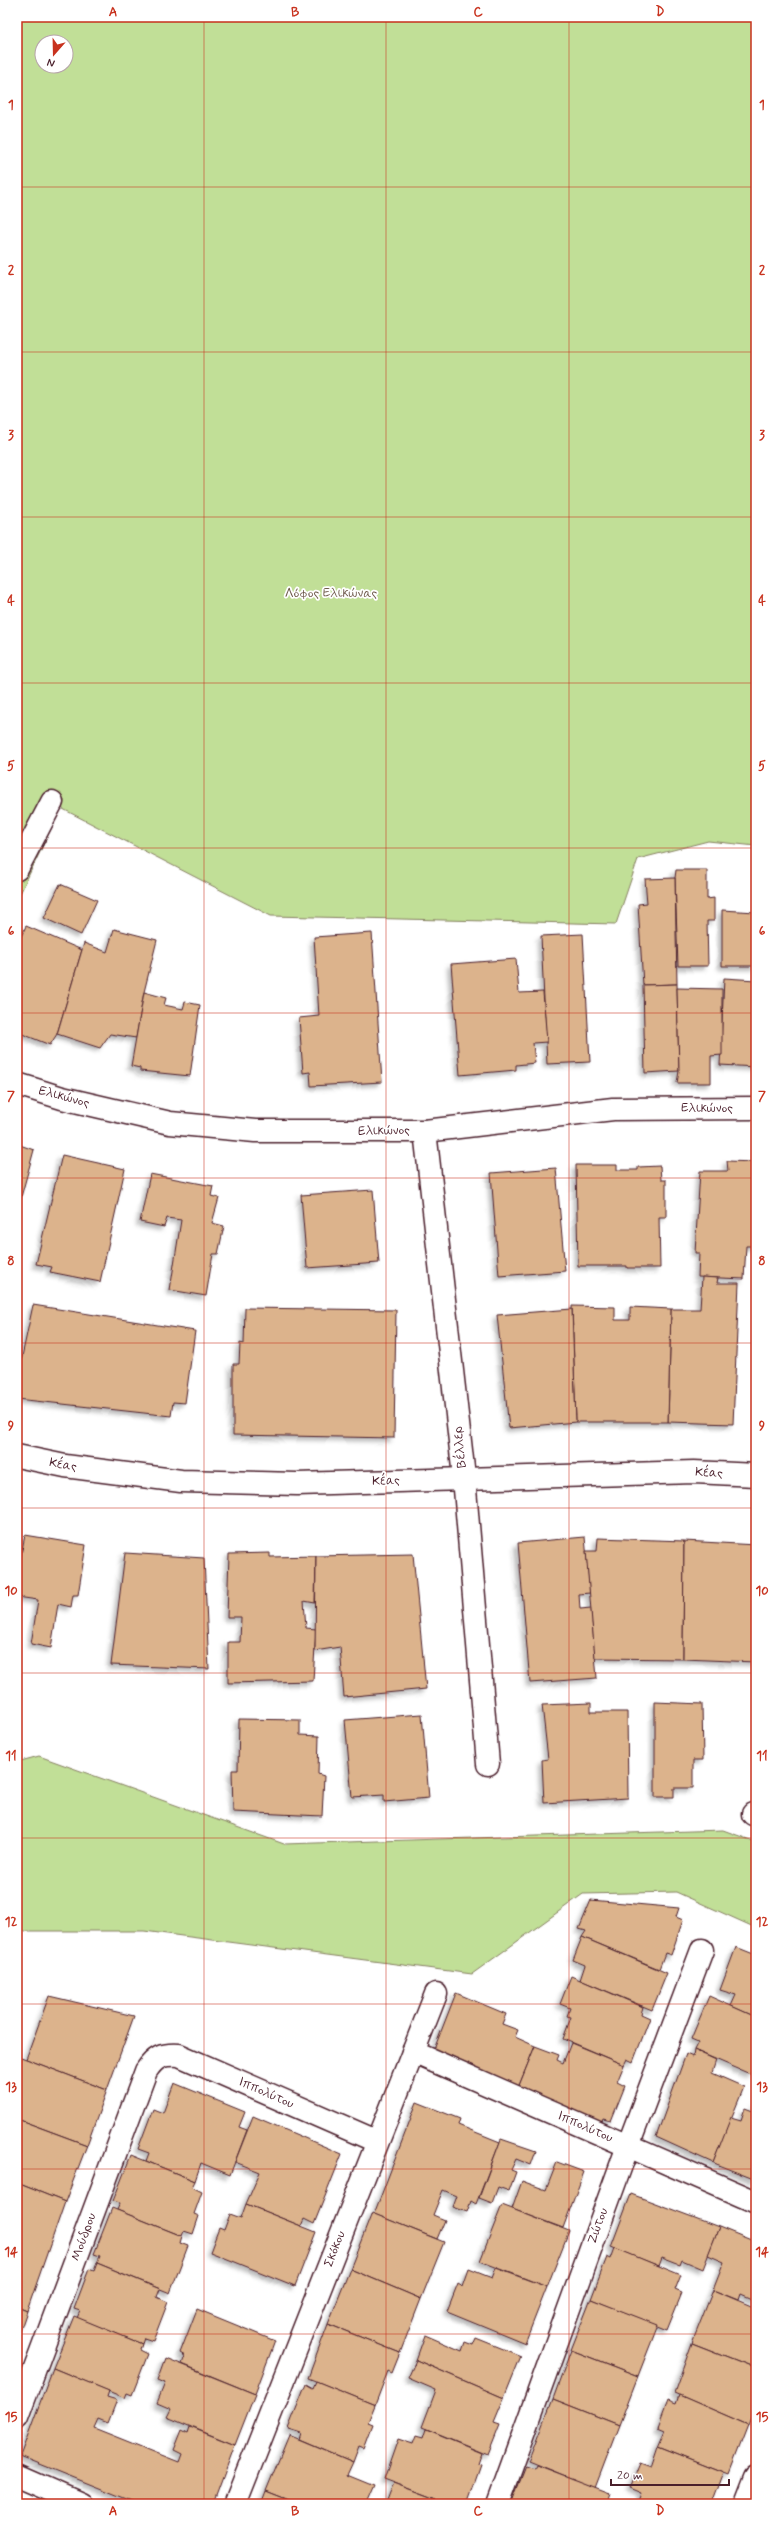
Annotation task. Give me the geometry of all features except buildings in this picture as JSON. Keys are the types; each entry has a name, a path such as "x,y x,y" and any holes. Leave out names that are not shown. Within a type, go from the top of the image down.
{"street":[{"path":"17,869 52,802"},
{"name":"Ελικώνος","path":"17,1084 62,1098 170,1123 255,1131 425,1131 612,1109 756,1108"},
{"name":"Βέλλερ","path":"425,1131 464,1477 488,1764"},
{"name":"Κέας","path":"17,1456 65,1466 181,1481 297,1484 464,1477 694,1472 756,1476"},
{"name":"Ζώτου","path":"498,2504 628,2146 702,1950"},
{"name":"Σκόκου","path":"235,2504 376,2141 436,1994"},
{"name":"Ιππολύτου","path":"413,2052 756,2202"},
{"name":"Ιππολύτου","path":"154,2059 165,2054 179,2055 376,2141"},
{"name":"Μούδρου","path":"17,2417 146,2071 154,2059"},
{"path":"17,2476 81,2504"},
{"path":"746,2504 756,2478"}],"green space":[{"name":"Λόφος Ελικώνας","path":"17,17 756,17 756,846 708,841 638,859 616,924 271,916 61,808 17,900"},
{"path":"39,1756 284,1844 723,1830 756,1842 756,1928 676,1892 583,1894 472,1974 144,1931 17,1931 17,1762"}]}
